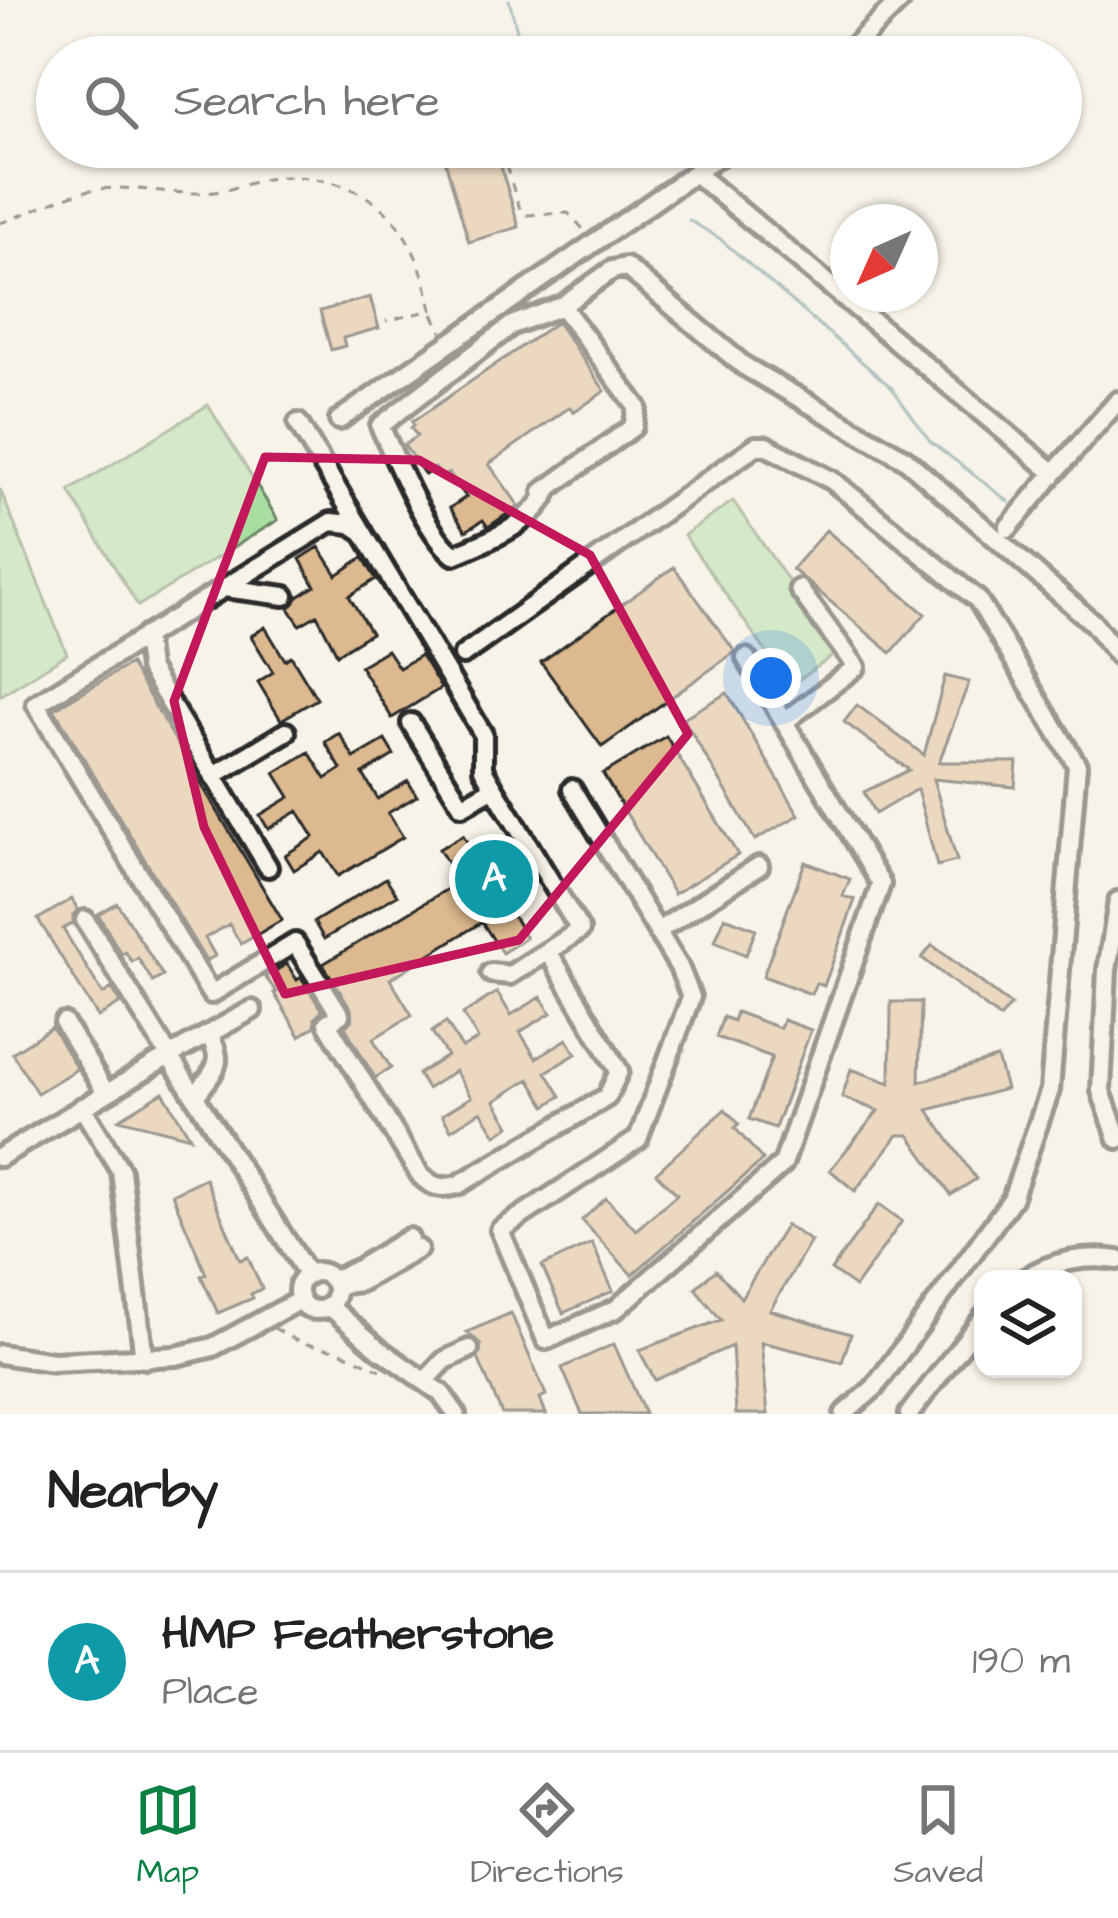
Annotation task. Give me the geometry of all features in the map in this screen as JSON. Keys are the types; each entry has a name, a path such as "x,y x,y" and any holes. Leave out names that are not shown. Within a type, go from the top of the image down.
{"street":[{"path":"864,36 901,0"},
{"path":"339,420 702,168"},
{"path":"695,173 1054,472"},
{"path":"550,487 543,504 521,521 454,555 421,508 380,426 512,325 562,306 611,271 626,267 744,366 905,459 1093,623 1118,655"},
{"path":"528,503 633,427 637,407 562,306"},
{"path":"1008,528 1118,401"},
{"path":"298,423 483,734 483,769 580,929 510,975 491,973"},
{"path":"463,655 756,446 766,446 833,481 978,600 1077,765 1051,1090 1012,1199 874,1388 844,1414"},
{"path":"364,532 351,524 331,522 36,704 211,994 296,943 340,1015 326,1023 430,1185 442,1189 458,1185 607,1097 619,1071 548,951"},
{"path":"224,588 284,596"},
{"path":"784,722 856,667 799,589"},
{"path":"145,636 149,668 268,867"},
{"path":"572,789 679,967 691,997 638,1139 500,1230 545,1340 616,1309 783,1164 881,884 746,658"},
{"path":"411,723 462,806 494,788"},
{"path":"213,776 286,733"},
{"path":"658,931 759,866"},
{"path":"1118,901 1107,970 1101,1091 1118,1139"},
{"path":"85,920 308,1275"},
{"path":"0,1157 252,1010"},
{"path":"64,1023 106,1093"},
{"path":"195,1097 219,1062 209,1034"},
{"path":"82,1107 121,1171 144,1359"},
{"path":"334,1283 414,1243"},
{"path":"1038,1270 1102,1257 1118,1261"},
{"path":"324,1274 334,1283 335,1298 328,1306 314,1310 300,1300 299,1288 308,1275 324,1274"},
{"path":"3,1353 53,1362 176,1356 213,1347 300,1300"},
{"path":"328,1306 440,1393 456,1414"},
{"path":"908,1414 974,1330"},
{"path":"425,1381 445,1360 469,1349"}],"path":[{"path":"507,168 520,209 527,215 568,213 595,242"},
{"path":"0,223 85,191 133,187 211,192 283,176 363,192 388,212 424,271 432,310 449,344"},
{"path":"386,321 432,310"},
{"path":"265,1316 288,1338 339,1351 383,1371"}],"highlighted area":[{"path":"265,457 419,460 590,555 688,734 519,940 285,994 204,827 174,701"}],"green space":[{"path":"208,405 278,520 138,606 69,491"},
{"path":"0,489 67,654 0,696"},
{"path":"733,501 838,652 790,686 684,535"}],"building":[{"path":"447,168 501,168 519,227 469,242"},
{"path":"370,297 379,328 343,338 345,346 331,350 320,311"},
{"path":"557,322 605,391 574,412 570,407 489,464 519,506 488,527 483,520 466,531 450,508 466,497 449,473 442,477 435,468 425,475 404,445 417,436 412,422"},
{"path":"826,530 925,614 891,653 792,569"},
{"path":"319,547 337,575 363,557 376,579 349,596 371,633 337,654 317,615 300,625 289,608 315,586 300,559"},
{"path":"674,567 735,652 602,747 541,662"},
{"path":"265,627 285,660 291,656 317,699 281,720 258,682 273,672 251,636"},
{"path":"387,650 399,668 421,655 441,688 392,718 360,666"},
{"path":"130,664 282,920 241,944 229,924 205,938 215,956 206,961 54,709"},
{"path":"945,676 969,682 939,762 1017,762 1015,787 933,779 957,861 937,866 917,789 875,814 864,792 909,770 844,722 857,705 924,755"},
{"path":"727,693 799,815 755,840 683,718"},
{"path":"339,733 354,758 385,740 394,755 363,774 378,799 408,781 417,796 388,813 403,837 367,859 338,876 323,852 294,870 285,855 314,837 298,811 268,829 260,815 290,797 275,773 309,752 326,779 341,769 325,742"},
{"path":"666,736 738,855 674,894 603,774"},
{"path":"463,835 481,865 501,854 507,864 520,856 533,878 504,901 526,938 502,953 482,922 390,979 412,1015 373,1039 391,1068 375,1078 345,1027 352,1020 351,1009 323,964 459,882 439,849"},
{"path":"805,862 850,879 843,896 855,900 824,986 816,983 811,994 763,976"},
{"path":"386,878 397,895 324,939 314,922"},
{"path":"72,899 78,910 73,923 63,929 103,994 112,988 121,1003 98,1017 38,919"},
{"path":"117,903 163,976 153,982 138,958 132,962 125,952 121,954 98,914"},
{"path":"725,917 756,929 746,955 715,941"},
{"path":"932,945 1011,1005 1000,1018 922,958"},
{"path":"287,964 322,1011 315,1026 300,1036 265,977"},
{"path":"497,992 511,1015 541,997 551,1013 520,1032 536,1058 567,1039 576,1054 546,1072 561,1096 546,1106 529,1079 495,1101 510,1126 496,1135 481,1111 451,1130 442,1115 471,1097 455,1071 427,1089 418,1074 447,1056 432,1032 446,1022 462,1048 478,1039 463,1014"},
{"path":"891,1002 921,1002 919,1082 997,1058 1006,1089 928,1110 976,1179 951,1195 909,1135 898,1135 855,1191 830,1170 878,1111 842,1097 851,1069 890,1083"},
{"path":"736,1012 780,1028 783,1020 811,1030 775,1128 749,1119 772,1057 716,1037 723,1017 733,1021"},
{"path":"52,1027 77,1069 37,1093 12,1053"},
{"path":"163,1092 190,1137 119,1119"},
{"path":"725,1109 763,1160 632,1275 582,1220 606,1198 636,1230 677,1194 656,1173"},
{"path":"205,1178 240,1260 248,1257 262,1289 218,1313 172,1194"},
{"path":"879,1204 902,1221 855,1287 831,1270"},
{"path":"786,1225 811,1241 770,1310 851,1334 842,1362 761,1342 768,1414 736,1414 732,1346 655,1380 639,1350 721,1320 695,1288 716,1270 741,1298"},
{"path":"592,1243 613,1291 563,1313 542,1266"},
{"path":"511,1313 546,1395 540,1398 546,1414 502,1414 478,1358 481,1345 467,1332"},
{"path":"614,1344 645,1414 582,1414 562,1368"}],"waterway":[{"path":"509,0 518,36"},
{"path":"689,220 719,238 892,388 930,441 1009,502"}],"place":[{"name":"HMP Featherstone","path":"494,879"}]}
